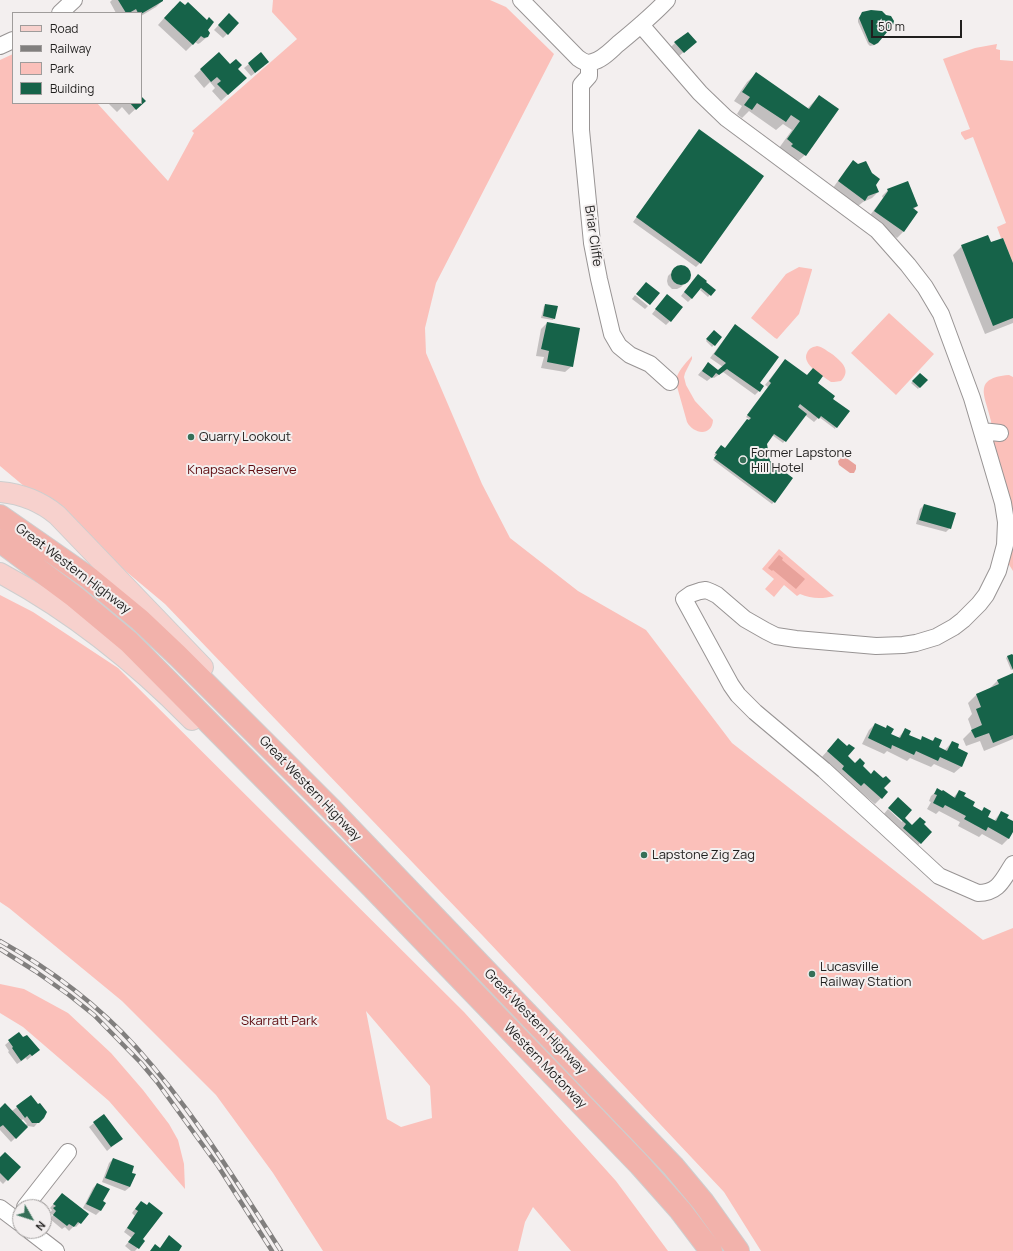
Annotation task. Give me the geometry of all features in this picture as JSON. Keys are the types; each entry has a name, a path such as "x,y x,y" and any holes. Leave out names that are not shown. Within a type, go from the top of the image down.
{"highway":[{"name":"Great Western Highway","path":"0,516 89,578 140,620 178,656 331,810 598,1088"},
{"name":"Great Western Highway","path":"0,541 75,597 129,642 372,887"},
{"name":"Western Motorway","path":"372,887 640,1165 680,1210 711,1251"},
{"name":"Western Motorway","path":"598,1088 691,1187 738,1251"}],"main road":[{"path":"0,492 26,496 44,505 57,515 181,643 308,779 331,810"},
{"path":"0,573 58,608 120,654 182,711 276,805 314,828"}],"street":[{"path":"61,12 74,0"},
{"path":"521,0 578,58 589,63 602,58 641,25 666,0"},
{"path":"641,25 700,93 726,118 877,230 908,264 925,287 941,314 972,398 1006,513 1005,545 998,571 986,595 972,612 963,620 945,632 928,640 903,645 876,646 776,636 745,619 717,595 711,592 706,590 700,591 691,594 684,599 738,695 755,712 824,770 938,876 978,893 984,893 998,886 1013,864"},
{"path":"0,46 12,40"},
{"name":"Briar Cliffe","path":"589,63 588,76 580,85 581,130 592,243 612,334 620,346 630,355 650,364 670,382"},
{"path":"982,431 1000,433"},
{"path":"33,1199 68,1152"},
{"path":"0,1208 12,1213"},
{"path":"40,1239 56,1251"}],"green space":[{"name":"Knapsack Reserve","path":"273,0 490,0 506,7 554,54 436,283 425,328 426,353 482,484 510,538 578,591 646,630 732,743 983,940 1013,928 1013,1251 761,1251 724,1192 483,936 165,604 0,466 0,60 12,54 12,104 98,104 168,181 194,133 192,131 297,39 272,12"},
{"path":"997,44 996,49 1000,50 1000,60 1013,61 1013,263 997,227 1006,223 973,137 965,140 961,134 961,132 970,129 943,59 975,48"},
{"path":"799,267 812,270 799,314 777,339 751,318 786,274"},
{"path":"889,313 934,354 896,395 851,353"},
{"path":"817,346 832,354 842,363 846,373 841,381 831,382 818,373 807,361 806,357 808,351"},
{"path":"692,356 684,377 686,385 695,401 713,420 709,429 702,432 693,429 687,422 676,383 679,372"},
{"path":"1009,375 1013,377 1013,571 1008,563 991,440 991,421 984,397 985,385 989,380"},
{"path":"779,549 834,596 826,598 813,598 800,594 797,596 784,585 774,597 765,589 774,579 762,569"},
{"name":"Skarratt Park","path":"0,595 33,612 118,668 464,1012 616,1181 668,1251 571,1251 533,1207 525,1222 518,1251 323,1251 273,1173 216,1095 122,1001 0,902","holes":["366,1011 430,1086 432,1118 401,1127 387,1119"]},
{"path":"0,984 24,989 68,1013 111,1053 143,1090 169,1124 178,1140 184,1164 185,1189 109,1101 23,1027 0,1013"}],"shaded area":[{"path":"845,457 856,465 854,473 850,473 839,465 838,461"},
{"path":"779,555 783,558 782,560 805,579 796,589 773,570 772,571 768,568"}],"building":[{"path":"118,0 163,0 142,13 142,12 138,12 136,9 131,12 125,12"},
{"path":"180,1 185,5 188,2 207,20 209,17 214,22 208,30 210,33 208,37 204,38 201,36 193,45 164,18"},
{"path":"871,10 882,11 886,15 891,16 894,21 893,25 878,43 874,45 869,42 859,18 862,12"},
{"path":"229,13 239,23 228,35 218,25"},
{"path":"688,32 697,42 684,53 674,42"},
{"path":"219,52 230,64 236,59 242,65 238,69 247,78 228,95 217,84 221,81 217,77 211,82 200,69"},
{"path":"261,52 269,62 255,73 248,63"},
{"path":"756,72 809,109 819,95 839,109 806,156 791,146 793,144 787,139 800,121 791,115 786,122 757,103 752,110 744,105 750,97 742,92"},
{"path":"142,97 146,101 136,110 131,104 142,104"},
{"path":"699,129 764,176 701,264 636,217"},
{"path":"853,160 858,164 866,161 872,173 880,179 876,185 879,192 868,196 865,201 838,181"},
{"path":"908,181 918,206 913,208 918,212 904,232 874,211 888,191 887,189"},
{"path":"988,235 991,242 1003,238 1013,263 1013,318 993,326 961,245"},
{"path":"681,265 688,268 691,275 688,282 681,285 674,282 671,275 674,268"},
{"path":"698,274 716,290 711,296 701,288 692,299 684,292"},
{"path":"646,282 660,293 650,305 636,294"},
{"path":"667,294 683,307 671,322 655,309"},
{"path":"545,304 558,306 555,319 543,316"},
{"path":"547,322 580,328 573,367 547,362 549,351 541,349"},
{"path":"735,324 779,357 760,383 764,386 760,392 727,369 719,375 716,373 712,378 702,371 708,362 718,370 726,363 714,354"},
{"path":"714,330 722,337 715,346 706,339"},
{"path":"785,359 807,375 813,368 823,376 818,383 835,396 833,399 850,411 837,428 821,416 819,419 800,404 798,407 807,414 786,442 774,434 767,444 770,461 793,478 775,503 714,458 717,454 715,453 721,445 725,448 747,419 749,420 751,418 747,415 771,383 769,381"},
{"path":"920,373 928,380 920,388 912,381"},
{"path":"924,504 956,513 951,529 919,520"},
{"path":"1013,655 1013,670 1007,656"},
{"path":"1013,673 1013,735 993,743 989,733 975,738 971,730 982,725 976,709 981,707 976,694 999,684 997,680"},
{"path":"875,723 886,728 887,725 894,729 891,734 900,738 905,728 911,731 909,735 921,740 922,736 933,741 935,737 942,740 939,747 947,751 952,741 959,744 958,748 968,753 962,767 940,757 938,761 916,751 914,755 892,745 891,749 868,738"},
{"path":"838,738 847,746 849,744 855,748 848,756 855,763 860,758 865,763 863,766 871,774 874,770 883,778 886,776 891,781 884,788 888,792 882,799 864,783 861,786 842,769 844,766 827,751"},
{"path":"937,788 955,798 959,790 966,793 964,796 975,802 973,806 982,811 984,807 991,811 988,817 996,821 1001,811 1009,815 1007,818 1013,821 1013,832 1009,839 988,827 986,831 964,819 966,816 945,805 943,808 933,803 937,795 934,794"},
{"path":"898,797 912,810 905,818 912,825 920,817 926,822 924,824 932,832 921,844 903,828 906,824 888,808"},
{"path":"19,1032 23,1037 27,1035 40,1050 32,1056 30,1054 21,1061 8,1040"},
{"path":"31,1095 47,1112 39,1123 32,1123 27,1116 25,1118 16,1106"},
{"path":"5,1103 28,1127 16,1139 3,1125 0,1127 0,1108"},
{"path":"104,1114 123,1139 111,1147 93,1122"},
{"path":"5,1152 21,1167 8,1181 0,1173 0,1157"},
{"path":"113,1158 134,1166 132,1173 136,1174 130,1187 105,1178"},
{"path":"97,1183 110,1189 103,1201 106,1203 101,1211 86,1204"},
{"path":"62,1193 89,1214 81,1224 78,1222 74,1227 69,1224 67,1226 53,1215 56,1211 53,1208 56,1206 53,1204"},
{"path":"141,1201 147,1205 149,1202 163,1213 143,1239 145,1241 139,1249 128,1242 135,1233 127,1228 138,1211 135,1209"},
{"path":"169,1235 182,1246 179,1251 150,1251 155,1244 160,1248"}],"railway":[{"path":"0,941 37,963 72,988 105,1016 136,1047 195,1120 281,1251"},
{"path":"0,949 35,971 94,1015 141,1063 157,1082 218,1166 272,1251"}],"place":[{"name":"Quarry Lookout","path":"191,437"},
{"name":"Former Lapstone Hill Hotel","path":"743,460"},
{"name":"Lapstone Zig Zag","path":"644,855"},
{"name":"Lucasville Railway Station","path":"812,974"}]}
